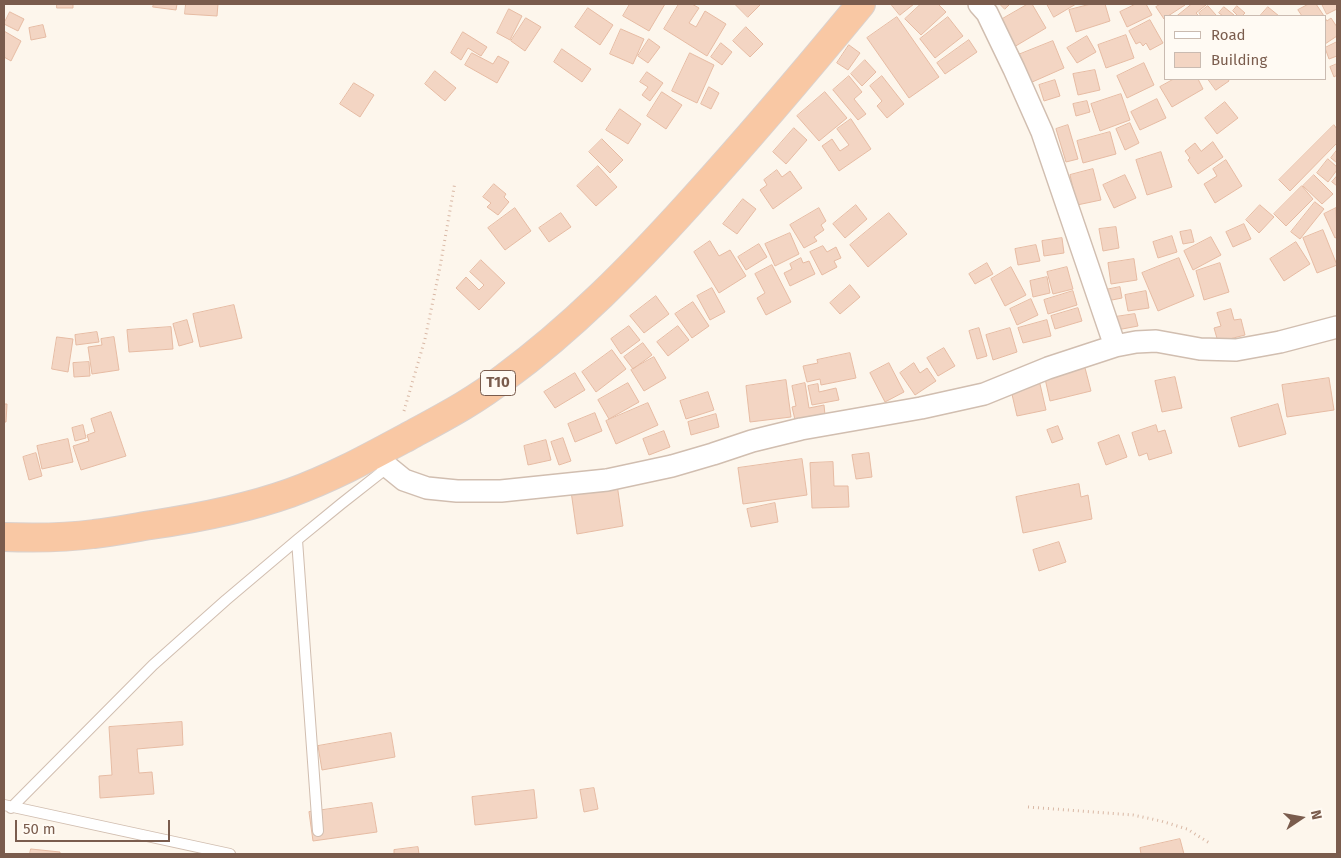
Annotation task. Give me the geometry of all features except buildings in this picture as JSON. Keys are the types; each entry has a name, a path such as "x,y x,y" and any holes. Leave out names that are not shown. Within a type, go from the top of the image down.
{"highway":[{"name":"T10","path":"4,537 33,538 93,534 232,510 290,493 352,467 387,455 504,379 562,332 610,287 656,241 720,170 787,94 861,4"}],"street":[{"path":"979,4 987,13 1042,132 1115,346"},
{"path":"387,455 404,480 427,488 457,492 501,491 607,480 672,466 752,441 800,429 921,408 984,394 1048,368 1115,346 1156,341 1200,349 1236,350 1280,342 1337,327"}],"lane":[{"path":"7,807 153,665 226,600 341,504 387,455"},
{"path":"297,540 318,831"},
{"path":"7,807 230,854"}],"path":[{"path":"387,455 425,339 455,182"},
{"path":"1028,807 1133,816 1161,821 1187,829 1211,844"}]}
